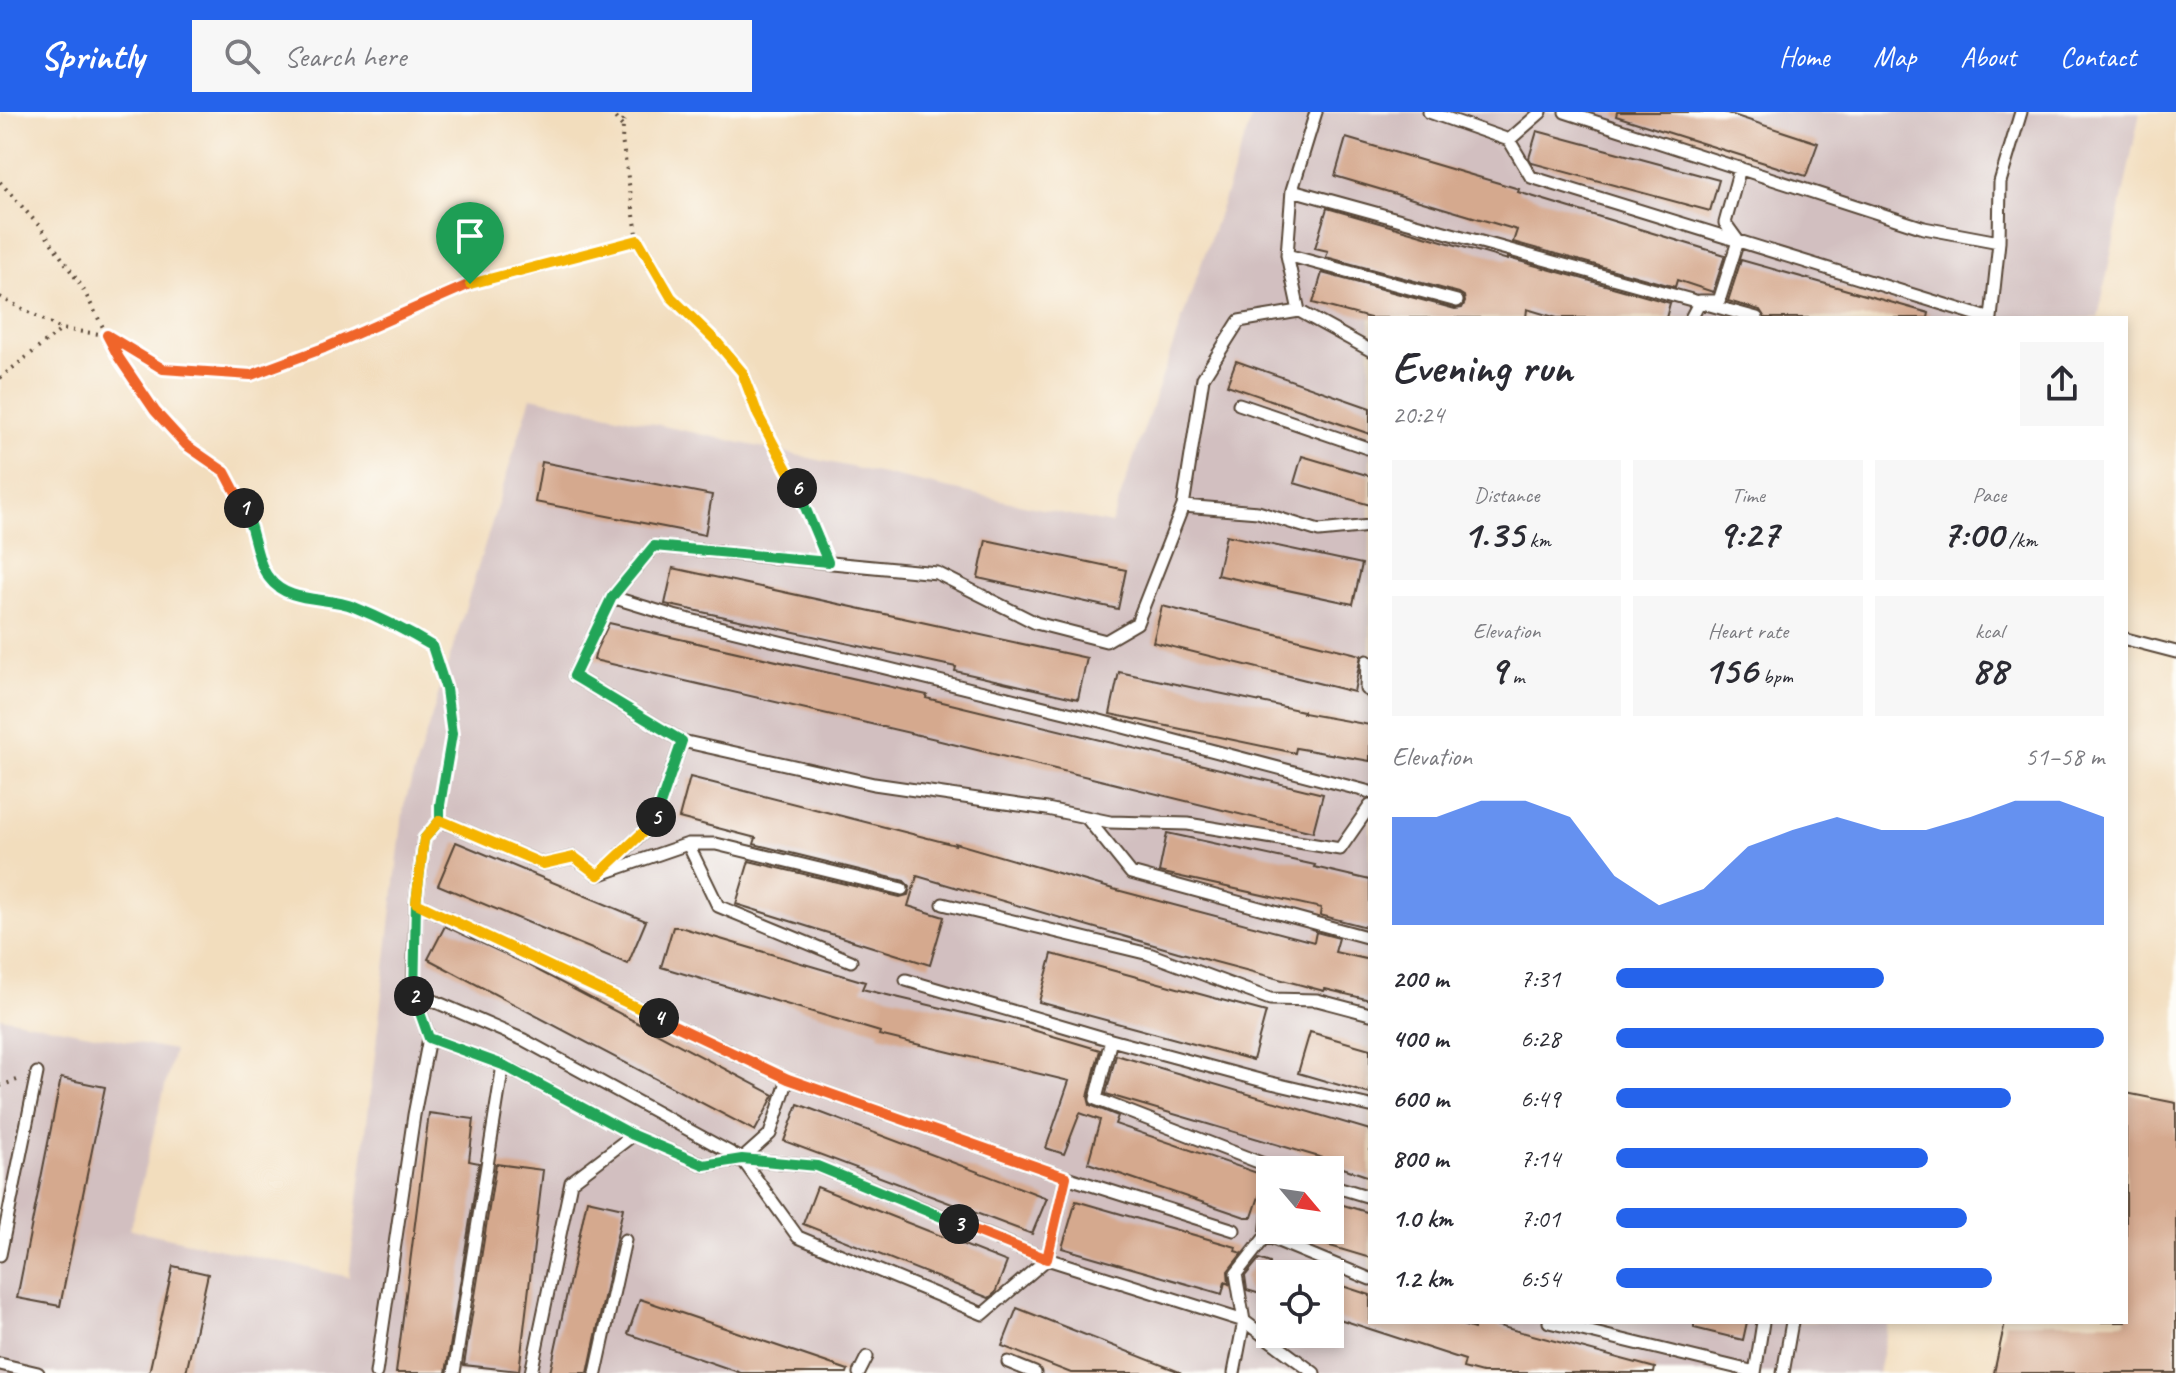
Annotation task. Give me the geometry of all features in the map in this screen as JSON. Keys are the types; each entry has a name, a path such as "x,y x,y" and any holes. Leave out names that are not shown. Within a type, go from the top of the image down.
{"lane":[{"path":"1299,311 1287,255 1292,190 1316,112"},
{"path":"1429,112 1509,140 1531,177 1983,316"},
{"path":"1509,140 1541,112"},
{"path":"1565,112 1924,228 1999,242"},
{"path":"1990,316 1999,242 2000,182 2021,112"},
{"path":"1738,241 1725,223 1740,168"},
{"path":"1292,190 1750,316"},
{"path":"1700,301 1719,301 1738,241"},
{"path":"1287,255 1457,301"},
{"path":"1692,316 1700,301"},
{"path":"1368,349 1299,311 1239,321 1203,378 1183,506 1137,623 1106,641 1036,623 937,573 654,546 612,597 574,676 682,741 874,784 1047,809 1110,822 1188,824 1340,849 1368,809"},
{"path":"1239,404 1368,448"},
{"path":"1183,506 1258,512 1319,531 1368,526"},
{"path":"612,597 674,616 1085,717 1368,791"},
{"path":"2128,640 2176,652"},
{"path":"1367,661 1368,690"},
{"path":"598,875 654,822 682,741"},
{"path":"1085,817 1131,873 1368,937"},
{"path":"376,1373 414,1115 429,1038 413,992 416,903 424,839 440,820 543,864 574,857 598,875"},
{"path":"598,875 688,844 716,844 902,889"},
{"path":"688,844 718,906 851,961"},
{"path":"416,903 788,1079 1066,1177 1234,1230"},
{"path":"943,904 1149,954 1270,999 1317,1000 1368,1013"},
{"path":"906,980 1111,1040 1368,1106"},
{"path":"413,992 524,1040 742,1159 798,1237 983,1314 1047,1259 1066,1177"},
{"path":"429,1038 503,1065 633,1135 704,1165 742,1159 817,1166 1047,1259 1244,1321 1314,1373"},
{"path":"1111,1040 1096,1099 1256,1162"},
{"path":"454,1373 503,1065"},
{"path":"0,1255 37,1073"},
{"path":"742,1159 770,1134 788,1079"},
{"path":"531,1373 571,1182 633,1135"},
{"path":"1344,1189 1368,1196"},
{"path":"596,1373 625,1240"},
{"path":"1234,1373 1244,1321 1236,1274 1260,1244"},
{"path":"1285,1244 1368,1278"},
{"path":"1557,1324 1755,1372 1763,1324"},
{"path":"1783,1373 1792,1324"},
{"path":"859,1373 867,1357"},
{"path":"1008,1362 1035,1373"},
{"path":"0,1364 38,1373"}],"path":[{"path":"610,112 623,127"},
{"path":"624,112 622,140 638,240 671,297 716,341 742,372 758,415 801,497 828,562"},
{"path":"0,182 41,228 82,287 119,358 155,411 186,445 225,472 249,518 265,574 279,590 350,605 400,627 432,646 446,689 452,734 440,820"},
{"path":"0,297 61,329 107,335 163,369 251,375 324,348 470,284 638,240"},
{"path":"0,378 61,329"}],"shaded area":[{"path":"1254,112 2140,112 2098,316 1368,316 1368,1324 1889,1324 1878,1373 0,1373 0,1017 174,1050 130,1229 349,1277 404,805 531,397 1111,524"}],"building":[{"path":"1617,112 1724,112 1818,143 1806,176 1616,116"},
{"path":"1537,131 1719,180 1710,211 1532,163 1529,158"},
{"path":"1346,138 1725,255 1713,292 1677,280 1675,287 1513,242 1517,230 1335,176"},
{"path":"1327,208 1670,303 1667,316 1550,316 1527,309 1526,316 1368,317 1313,303 1322,273 1455,309 1462,308 1464,296 1326,257 1328,251 1315,248"},
{"path":"1741,260 1929,313 1928,316 1764,316 1760,310 1728,301"},
{"path":"1236,361 1368,407 1368,433 1227,385"},
{"path":"1302,456 1368,475 1368,504 1294,483"},
{"path":"542,462 712,495 705,535 535,502"},
{"path":"1226,535 1362,564 1353,604 1217,575"},
{"path":"986,540 1126,570 1118,609 978,578"},
{"path":"673,568 1087,658 1078,699 955,671 956,667 665,604"},
{"path":"1162,606 1361,655 1354,692 1153,642"},
{"path":"609,623 927,695 926,698 1323,794 1313,832 936,739 594,660"},
{"path":"1119,672 1368,725 1368,761 1296,748 1295,753 1110,714"},
{"path":"690,777 955,843 1314,942 1316,932 1339,938 1335,952 1368,960 1368,1000 1324,991 1178,952 917,876 908,906 944,917 930,965 736,904 749,861 900,897 908,895 910,887 904,881 754,844 756,838 679,818"},
{"path":"1167,833 1315,865 1368,880 1368,927 1320,915 1321,908 1159,872"},
{"path":"456,842 646,921 628,964 438,885"},
{"path":"445,926 526,964 774,1095 755,1131 428,959"},
{"path":"673,927 680,927 865,982 862,989 1026,1028 1100,1050 1088,1097 1090,1105 1118,1116 1115,1124 1256,1173 1256,1205 1252,1217 1088,1163 1100,1120 1080,1113 1064,1154 1046,1148 1069,1081 879,1035 880,1032 661,967"},
{"path":"1052,954 1266,1012 1253,1060 1039,1002"},
{"path":"1310,1032 1368,1048 1368,1093 1298,1073"},
{"path":"1116,1055 1368,1129 1368,1176 1344,1168 1344,1156 1316,1156 1106,1094"},
{"path":"61,1078 105,1087 60,1306 17,1298"},
{"path":"2128,1093 2176,1103 2176,1373 1994,1373 2005,1324 2128,1324"},
{"path":"798,1104 1047,1198 1032,1234 784,1141"},
{"path":"429,1113 474,1119 469,1161 479,1163 446,1373 396,1373"},
{"path":"496,1164 543,1170 519,1371 464,1365"},
{"path":"817,1187 1007,1262 995,1293 989,1298 803,1224"},
{"path":"587,1200 623,1208 588,1373 550,1373"},
{"path":"1076,1201 1236,1247 1235,1251 1242,1253 1228,1271 1229,1284 1225,1282 1222,1294 1062,1248"},
{"path":"1344,1205 1368,1212 1368,1257 1323,1244 1344,1244"},
{"path":"1256,1263 1256,1293 1247,1290 1245,1276"},
{"path":"173,1266 208,1274 186,1373 149,1373"},
{"path":"1344,1287 1368,1294 1368,1324 1459,1324 1474,1329 1475,1324 1491,1324 1655,1368 1654,1373 1482,1373 1463,1368 1465,1360 1344,1321"},
{"path":"640,1299 848,1370 847,1373 741,1373 628,1334"},
{"path":"1017,1308 1180,1372 1071,1373 1002,1346"},
{"path":"1694,1324 1747,1324 1743,1340 1694,1328"}],"route":[{"path":"470,284 324,348 251,375 163,369 107,335 155,411 186,445 225,472 249,518 265,574 279,590 350,605 400,627 432,646 446,689 452,734 440,820 424,839 416,903 413,992 429,1038 503,1065 633,1135 704,1165 742,1159 817,1166 1047,1259 1066,1177 788,1079 416,903 424,839 440,820 543,864 574,857 598,875 654,822 682,741 574,676 612,597 654,546 828,562 801,497 758,415 742,372 716,341 671,297 638,240 470,284"}]}
